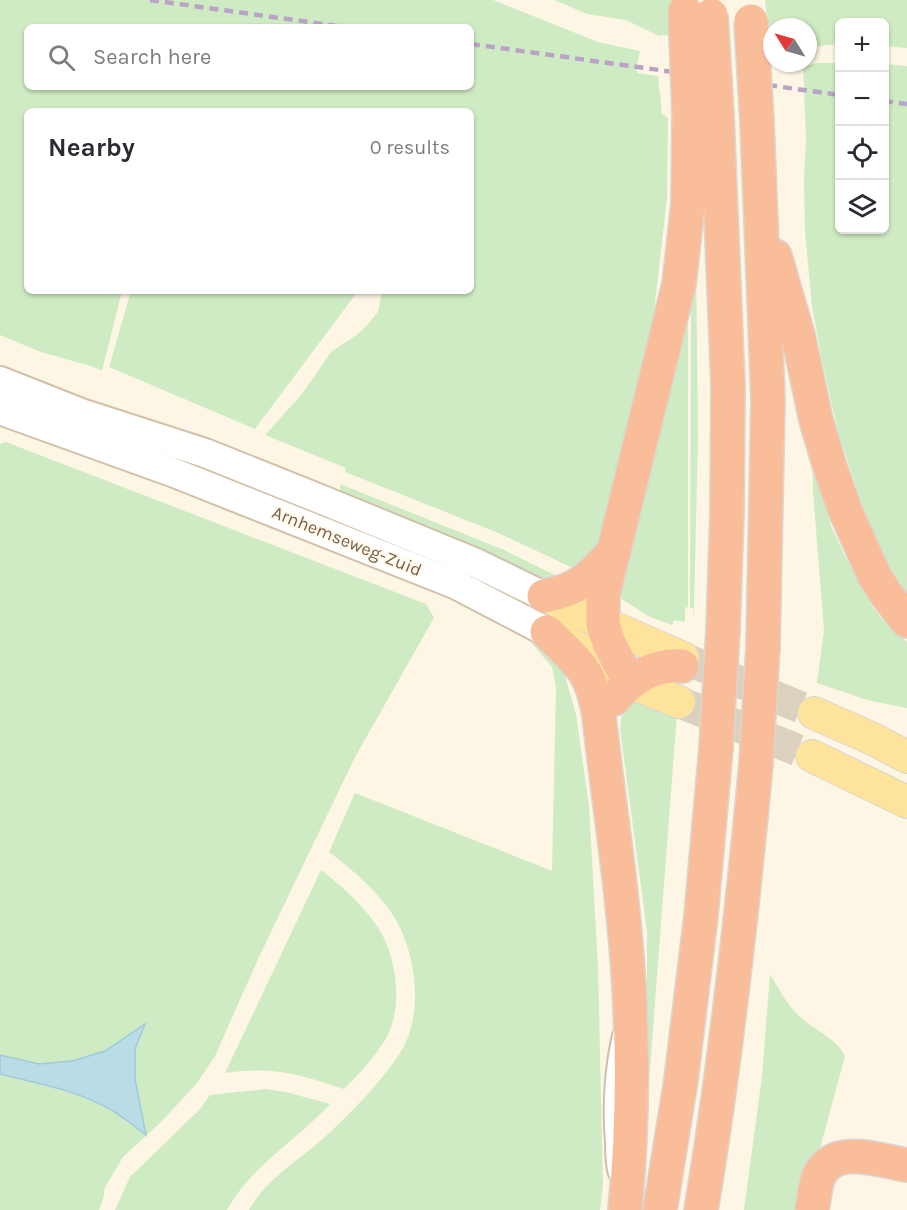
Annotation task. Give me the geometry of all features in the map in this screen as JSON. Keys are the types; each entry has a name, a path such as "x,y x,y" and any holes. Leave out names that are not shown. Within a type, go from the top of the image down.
{"highway":[{"path":"660,1210 681,1080 700,927 716,748 727,512 728,386 703,114 699,6"},
{"path":"701,1210 719,1105 741,927 756,764 763,646 768,399 761,208 750,10"},
{"path":"629,682 609,643 603,624 603,595 679,284 688,204 703,114"},
{"path":"761,208 798,335 816,420 829,464 854,531 874,574 907,621"},
{"path":"613,552 583,583 564,592 550,611 585,670 596,694 599,716 629,986 631,1091 625,1208"},
{"path":"599,716 629,682 661,666 682,662"},
{"path":"812,1210 820,1174 837,1159 853,1156 907,1165"}],"main road":[{"name":"Arnhemseweg-Zuid","path":"0,381 81,413 205,453 432,544 506,577 550,611 629,682 679,702"},
{"name":"Arnhemseweg-Zuid","path":"0,410 182,476 457,585 603,624 657,645 682,662"},
{"path":"814,713 907,757"},
{"path":"812,756 907,802"}],"green space":[{"path":"0,0 493,0 598,42 640,51 636,69 638,73 658,76 662,114 668,118 667,198 653,320 597,559 575,569 496,532 345,472 346,468 265,435 302,394 331,352 358,334 369,323 378,312 381,294 474,294 474,108 24,108 24,294 121,294 102,371 41,352 0,335"},
{"path":"554,0 674,0 677,34 659,36 626,20 587,14"},
{"path":"765,0 907,0 907,48 889,46 889,18 835,18 835,44 817,46 817,18 767,18"},
{"path":"817,63 835,63 835,234 889,234 889,64 907,66 907,594 877,546 838,432 812,306 805,233 806,137 803,72 817,72"},
{"path":"696,257 698,436 694,608 693,618 693,608 690,608 691,314 688,314 688,607 685,608 685,622 674,620 672,625 650,617 617,596"},
{"path":"130,294 356,294 255,429 109,367"},
{"path":"6,442 426,604 434,618 355,757 259,957 215,1056 197,1083 161,1122 123,1157 104,1189 99,1210 0,1210 0,1074 53,1087 91,1100 109,1109 146,1134 135,1079 135,1049 145,1025 105,1051 72,1061 39,1064 0,1055 0,444"},
{"path":"812,450 831,526 846,558 872,606 883,620 907,642 907,708 867,700 817,683 824,630"},
{"path":"340,484 504,550 565,580 546,582 341,495"},
{"path":"529,640 555,659 563,669 576,714 589,806 598,967 603,1184 600,1210 249,1210 256,1198 275,1178 328,1134 368,1094 396,1059 409,1034 413,1018 415,984 403,934 390,910 374,892 329,852 355,793 552,871 556,688 552,667"},
{"path":"631,700 677,713 647,1108 647,932 620,729 622,713"},
{"path":"321,870 360,905 379,929 390,954 396,984 396,999 395,1013 385,1040 366,1066 344,1089 313,1079 272,1071 225,1073"},
{"path":"770,974 785,1000 796,1013 836,1044 845,1056 805,1210 744,1210 762,1076"},
{"path":"266,1089 330,1104 262,1166 237,1194 227,1210 115,1210 130,1177 200,1109 210,1095"}],"water":[{"path":"145,1024 135,1049 135,1079 146,1135 115,1112 92,1100 53,1087 0,1074 0,1055 39,1064 72,1061 105,1051"}],"tunnel":[{"path":"683,658 814,713"},
{"path":"679,702 812,756"}],"railway":[{"path":"150,0 323,24"},
{"path":"474,44 835,94"},
{"path":"889,102 907,104"}]}
